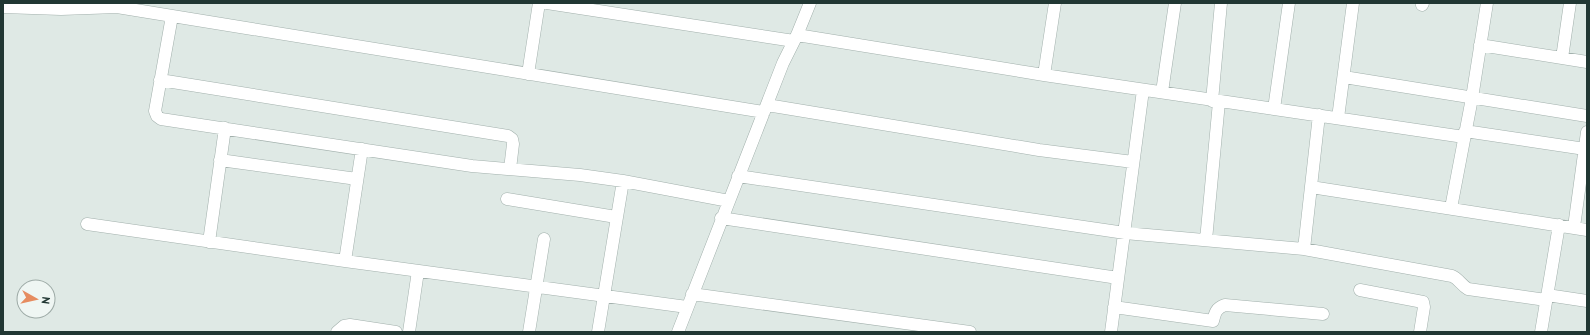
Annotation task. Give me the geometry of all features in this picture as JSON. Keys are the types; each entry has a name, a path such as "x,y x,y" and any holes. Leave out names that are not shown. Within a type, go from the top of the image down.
{"street":[{"path":"528,74 538,3"},
{"path":"547,3 1162,92 1274,110 1585,149"},
{"path":"681,332 687,307 721,218 766,108 782,63 795,38 810,3"},
{"path":"1044,75 1055,3"},
{"path":"1162,92 1175,3"},
{"path":"1206,240 1216,101 1221,3"},
{"path":"1274,110 1288,3"},
{"path":"1338,118 1353,3"},
{"path":"1451,208 1472,98 1486,3"},
{"path":"1562,58 1570,3"},
{"path":"3,7 118,7 528,74 766,108 1038,150 1133,162"},
{"path":"172,16 160,80 156,111 157,116 161,119 472,166 580,175 729,201"},
{"path":"1480,45 1587,62"},
{"path":"1344,77 1587,116"},
{"path":"160,80 508,136 512,139 514,144 510,169"},
{"path":"1111,332 1142,90"},
{"path":"1304,249 1319,115"},
{"path":"209,242 225,128"},
{"path":"1574,227 1585,163 1587,132"},
{"path":"345,261 362,149"},
{"path":"220,160 357,179"},
{"path":"738,176 1124,233 1304,249 1452,276 1456,277 1464,287 1468,289 1587,301"},
{"path":"598,332 623,182"},
{"path":"1311,187 1587,230"},
{"path":"507,199 616,217"},
{"path":"721,218 1118,278"},
{"path":"87,224 536,288 687,307"},
{"path":"1542,332 1559,225"},
{"path":"529,332 544,239"},
{"path":"409,332 418,271"},
{"path":"1360,290 1423,302 1424,307 1420,332"},
{"path":"692,294 970,332"},
{"path":"1114,307 1213,327 1216,312 1219,307 1225,305 1323,314"},
{"path":"337,332 344,326 350,325 396,332"}]}
